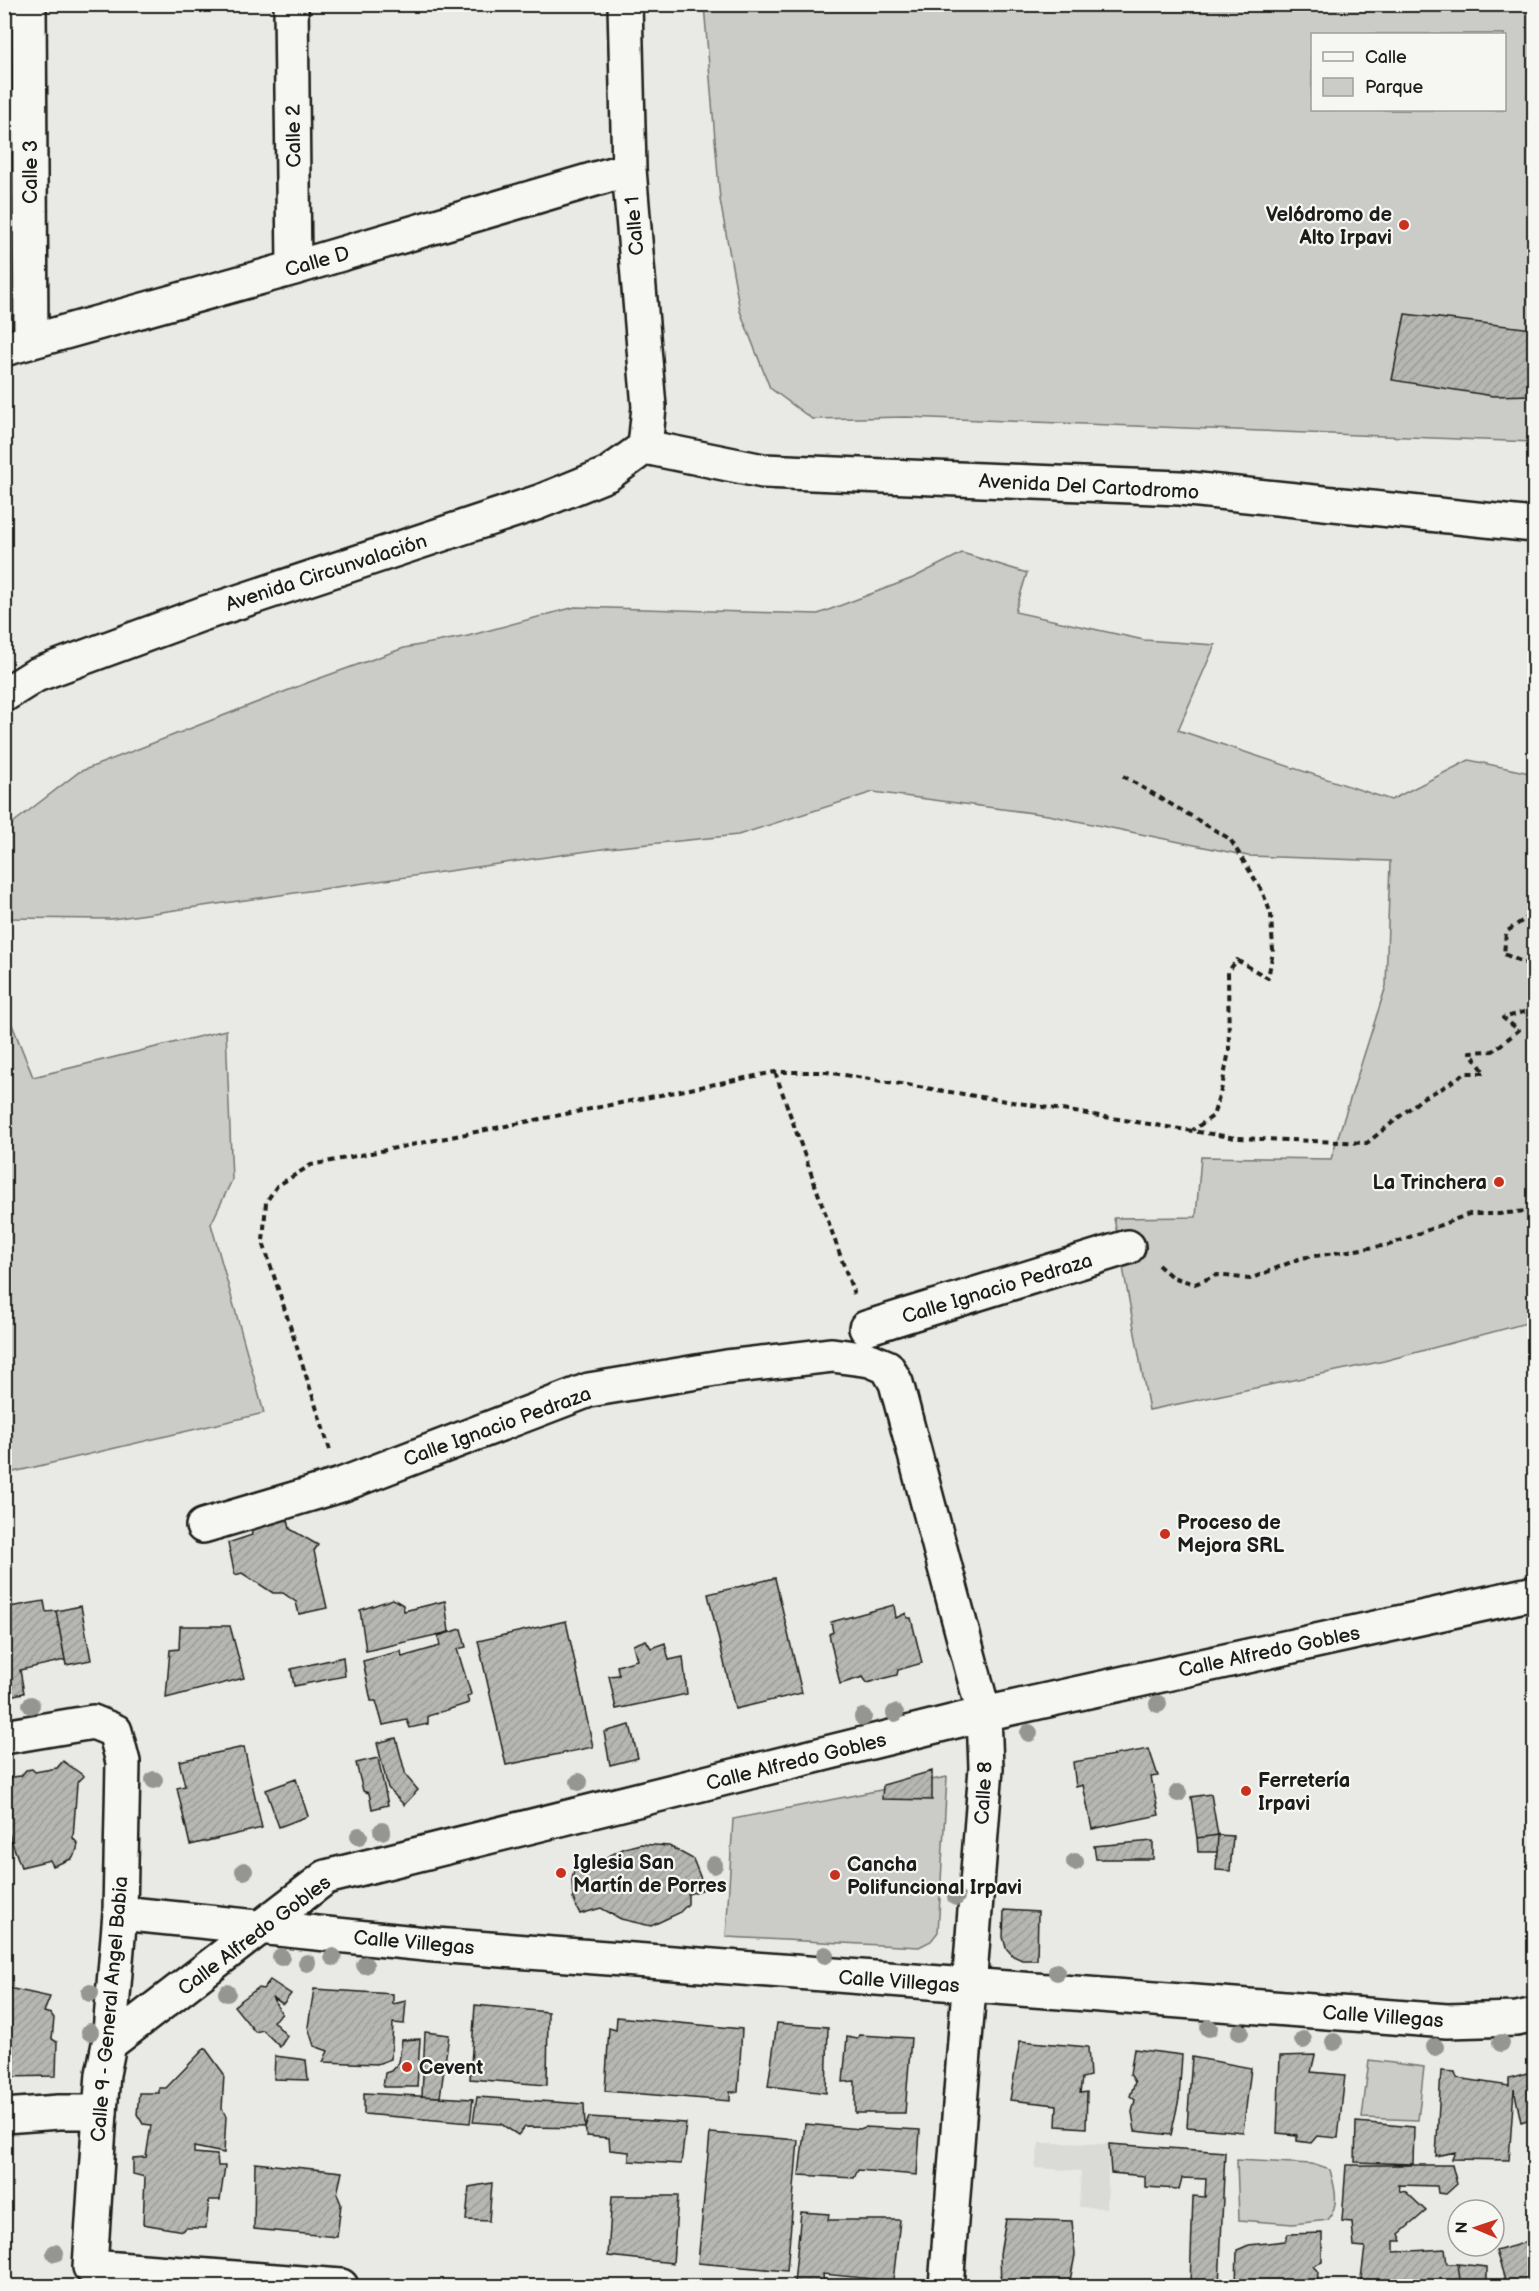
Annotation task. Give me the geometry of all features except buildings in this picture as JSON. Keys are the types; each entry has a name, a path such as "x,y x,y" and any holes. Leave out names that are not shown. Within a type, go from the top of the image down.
{"street":[{"name":"Calle 3","path":"18,345 29,4"},
{"name":"Calle 2","path":"291,4 294,268"},
{"name":"Calle 1","path":"625,4 629,169 649,407 645,447"},
{"name":"Calle D","path":"18,345 294,268 629,169"},
{"name":"Avenida Del Cartodromo","path":"645,447 763,471 1180,488 1534,525"},
{"name":"Avenida Circunvalación","path":"4,696 36,675 202,614 538,502 608,474 645,447"},
{"name":"Calle Ignacio Pedraza","path":"867,1328 1128,1248"},
{"name":"Calle Ignacio Pedraza","path":"203,1526 341,1485 589,1390 727,1367 832,1355 870,1360"},
{"name":"Calle 8","path":"870,1360 887,1367 896,1383 984,1714 986,1768 946,2286"},
{"name":"Calle Alfredo Gobles","path":"109,2044 326,1877 984,1714 1534,1593"},
{"name":"Calle 9 - General Angel Babia","path":"4,1737 93,1722 115,1731 123,1762 120,1913 109,2044 103,2074 89,2276"},
{"name":"Calle Villegas","path":"120,1913 435,1945 1447,2021 1516,2019 1534,2015"},
{"path":"4,2116 100,2112"},
{"path":"89,2276 340,2286"}],"path":[{"path":"1123,776 1230,839 1262,891 1271,914 1273,952 1268,978 1237,960 1228,972 1229,1051 1222,1087 1213,1116 1192,1131"},
{"path":"1534,875 1531,875 1534,888"},
{"path":"1534,894 1529,916 1506,932 1504,954 1534,967"},
{"path":"341,1485 263,1242 266,1202 277,1186 311,1165 775,1072 826,1071 1192,1131 1267,1140 1367,1143 1424,1097 1465,1073 1485,1073 1470,1052 1493,1051 1519,1030 1503,1018 1534,1010"},
{"path":"775,1072 867,1328"},
{"path":"1128,1248 1141,1249 1172,1277 1195,1284 1217,1275 1250,1280 1300,1258 1389,1245 1469,1214 1499,1214 1534,1210"}],"shaded area":[{"path":"1039,2143 1109,2144 1107,2208 1079,2207 1081,2171 1035,2168"}],"green space":[{"path":"704,5 1534,5 1534,442 906,417 812,419 770,388 740,311 720,200"},
{"path":"962,553 1027,573 1015,612 1144,640 1215,645 1178,730 1391,800 1469,760 1534,774 1534,1321 1384,1361 1149,1410 1114,1218 1196,1217 1201,1157 1331,1159 1386,986 1390,861 1248,856 1048,815 873,792 738,835 609,848 112,919 5,918 5,829 79,772 312,681 404,648 468,636 575,607 818,614 913,578"},
{"path":"5,1007 33,1077 226,1030 232,1180 211,1224 264,1413 5,1474"},
{"name":"Cancha Polifuncional Irpavi","path":"947,1777 938,1932 931,1941 919,1947 726,1937 733,1819"},
{"path":"1369,2060 1424,2067 1418,2120 1362,2118"},
{"path":"1237,2160 1312,2164 1330,2170 1335,2196 1332,2214 1328,2220 1293,2224 1239,2220"}],"place":[{"name":"Velódromo de Alto Irpavi","path":"1404,225"},
{"name":"La Trinchera","path":"1499,1182"},
{"name":"Proceso de Mejora SRL","path":"1165,1534"},
{"name":"Ferretería Irpavi","path":"1246,1791"},
{"name":"Iglesia San Martín de Porres","path":"561,1873"},
{"name":"Cancha Polifuncional Irpavi","path":"835,1875"},
{"name":"Cevent","path":"407,2067"}]}
